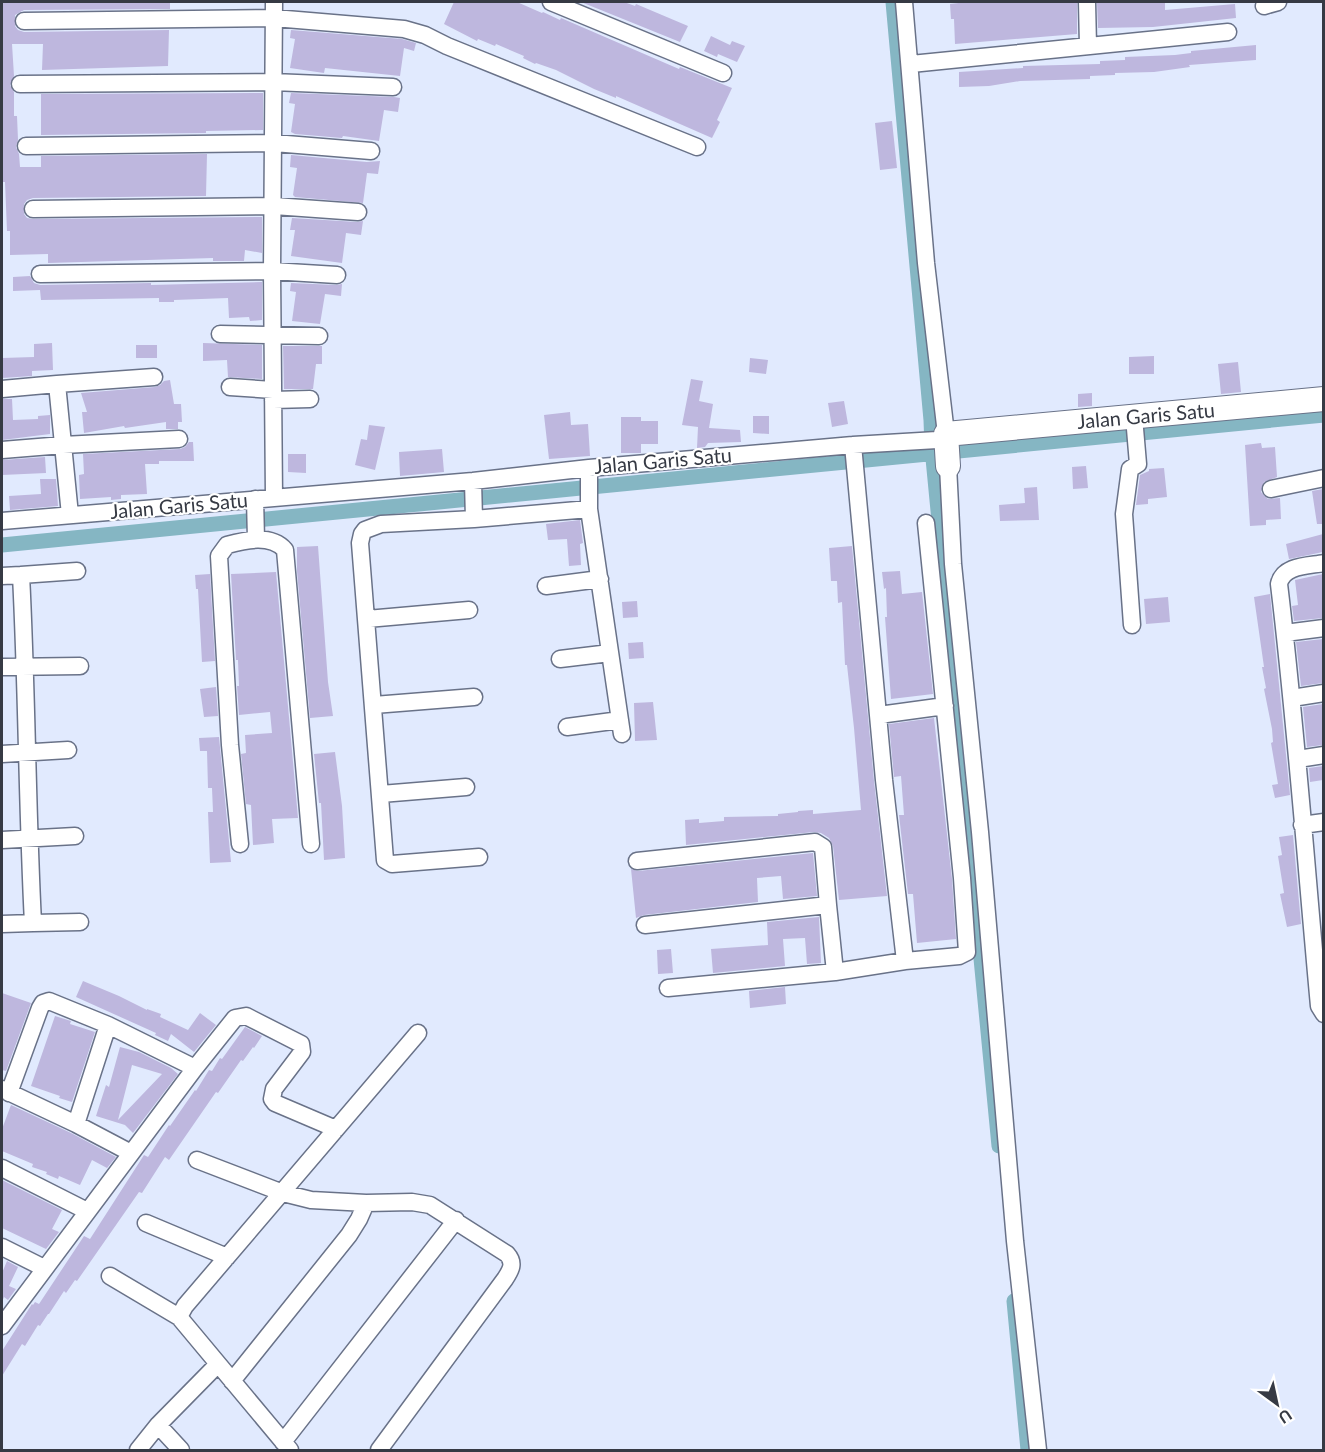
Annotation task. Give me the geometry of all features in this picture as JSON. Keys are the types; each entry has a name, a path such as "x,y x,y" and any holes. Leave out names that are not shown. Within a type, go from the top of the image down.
{"street":[{"path":"551,2 723,73"},
{"path":"904,2 911,64 939,439 948,466 953,564 980,832 1015,1241 1038,1450"},
{"path":"1087,2 1088,46"},
{"path":"274,10 272,271 274,498"},
{"path":"24,21 274,10 404,29 697,147"},
{"path":"911,64 1228,32"},
{"path":"20,84 273,82 393,87"},
{"path":"26,146 274,143 372,151"},
{"path":"33,209 274,206 358,212"},
{"path":"40,274 272,271 337,275"},
{"path":"220,334 319,336"},
{"path":"2,389 154,377"},
{"path":"57,384 70,515"},
{"path":"230,387 310,399"},
{"name":"Jalan Garis Satu","path":"2,521 472,484 853,449 1134,417 1323,399"},
{"path":"1132,625 1124,514 1130,469 1138,464 1134,417"},
{"path":"2,450 179,439"},
{"path":"853,449 884,780 905,961"},
{"path":"567,727 621,727 590,505 589,472"},
{"path":"1271,489 1323,478"},
{"path":"472,484 474,515"},
{"path":"255,502 256,534"},
{"path":"478,857 392,864 387,862 383,843 368,619 360,543 362,534 365,530 381,524 590,505"},
{"path":"668,987 835,972 905,961 959,956 968,952 926,523"},
{"path":"240,844 230,745 219,556 227,545 256,534 277,542 285,550 310,844"},
{"path":"1323,563 1291,569 1284,573 1279,584 1298,759 1302,825 1316,887 1319,1006 1323,1014"},
{"path":"2,576 77,571"},
{"path":"21,575 26,667 28,837 33,923"},
{"path":"546,586 600,579"},
{"path":"368,619 469,610"},
{"path":"1285,633 1323,628"},
{"path":"560,659 610,653"},
{"path":"2,667 80,666"},
{"path":"1292,698 1323,693"},
{"path":"374,705 474,698"},
{"path":"879,715 945,706"},
{"path":"2,754 68,750"},
{"path":"1298,759 1323,755"},
{"path":"381,794 466,787"},
{"path":"1302,825 1323,822"},
{"path":"2,840 75,836"},
{"path":"637,861 815,842 823,847 835,972"},
{"path":"645,925 828,905"},
{"path":"2,924 80,922"},
{"path":"131,1153 5,1091 43,1003 49,1001 58,1004 195,1068"},
{"path":"2,1325 235,1018 246,1016 298,1041 303,1047 302,1052 274,1089 272,1099 336,1129"},
{"path":"76,1124 108,1026"},
{"path":"179,1317 185,1306 418,1033"},
{"path":"197,1160 283,1193 311,1200 423,1203 456,1220 511,1258 512,1269 379,1450"},
{"path":"2,1168 87,1212"},
{"path":"232,1381 349,1234 366,1203"},
{"path":"110,1276 179,1317 287,1446 456,1220"},
{"path":"146,1223 227,1257"},
{"path":"2,1247 44,1268"},
{"path":"138,1450 158,1425 217,1365"},
{"path":"158,1425 181,1450"}],"building":[{"path":"2,2 170,2 170,9 24,10 15,15 15,26 24,32 169,30 168,66 42,70 43,44 12,44 14,76 10,85 14,92 14,116 17,116 16,147 20,167 41,167 41,156 207,154 206,196 33,198 24,204 24,214 27,218 262,217 262,253 245,250 244,261 213,261 213,258 48,263 48,254 10,255 5,182 2,182"},
{"path":"454,2 517,2 560,20 561,18 679,69 680,67 732,88 717,120 720,122 712,138 616,96 616,98 594,89 556,70 535,64 523,58 524,56 496,44 495,46 478,39 477,41 444,24"},
{"path":"581,2 624,2 635,6 636,4 688,26 680,42"},
{"path":"1077,2 1077,34 955,44 954,19 951,19 950,4"},
{"path":"1097,2 1165,2 1165,10 1235,4 1236,18 1153,27 1098,28"},
{"path":"291,30 402,39 416,43 414,51 404,48 400,76 325,68 324,73 290,68 295,39 290,38"},
{"path":"711,36 730,45 732,41 745,46 737,62 704,51"},
{"path":"1256,45 1256,60 1189,65 1190,67 1154,72 1115,73 1115,75 1090,76 1090,79 1020,81 989,86 959,87 959,72 1023,68 1023,66 1100,64 1100,61 1125,60 1125,57 1175,55 1191,53 1191,51"},
{"path":"263,93 263,130 41,135 41,94"},
{"path":"291,93 400,98 398,112 384,110 379,141 291,132 295,104 289,103"},
{"path":"892,121 897,168 880,170 875,123"},
{"path":"291,155 367,162 380,161 378,174 367,173 363,203 295,197 293,195 297,168 290,167"},
{"path":"292,218 363,221 361,235 346,233 342,263 291,256 295,230 290,230"},
{"path":"30,276 34,283 40,285 262,282 262,320 250,321 249,317 229,318 228,298 174,300 174,302 159,302 159,298 41,300 40,290 13,291 13,277"},
{"path":"291,283 342,284 341,296 325,294 320,324 292,321 296,292 290,291"},
{"path":"52,343 53,370 32,371 32,376 2,378 2,358 34,357 34,344"},
{"path":"203,343 262,345 262,379 228,377 227,360 203,361"},
{"path":"136,345 157,345 157,358 136,358"},
{"path":"283,346 322,346 322,364 316,364 313,389 284,389"},
{"path":"1154,356 1154,374 1129,374 1129,357"},
{"path":"750,358 768,360 766,374 749,372"},
{"path":"1238,362 1241,392 1221,394 1218,364"},
{"path":"691,379 703,381 699,401 713,404 709,428 740,430 741,442 708,443 705,447 697,448 698,427 682,425"},
{"path":"170,380 174,404 181,404 182,422 178,422 178,429 166,429 166,422 84,433 82,412 87,412 81,393 155,387"},
{"path":"1092,393 1092,406 1078,407 1078,394"},
{"path":"2,399 12,399 13,420 38,419 38,416 50,415 50,434 2,440"},
{"path":"844,401 848,424 832,427 828,403"},
{"path":"570,412 571,425 588,424 590,456 549,459 544,415"},
{"path":"753,416 769,416 769,434 753,433"},
{"path":"621,417 641,417 641,421 658,421 658,444 641,444 641,453 621,453"},
{"path":"369,425 385,427 375,470 355,465 361,439 367,440"},
{"path":"189,442 193,442 194,461 159,461 159,464 145,464 147,494 121,495 121,499 111,500 111,497 80,499 79,475 84,474 83,454 180,449"},
{"path":"1261,443 1262,448 1275,447 1277,477 1264,482 1261,492 1268,499 1280,498 1281,519 1266,520 1266,525 1250,526 1245,445"},
{"path":"442,449 444,472 400,476 399,452"},
{"path":"288,454 306,454 306,473 288,472"},
{"path":"45,457 46,473 2,475 2,460"},
{"path":"1086,466 1088,488 1073,489 1072,467"},
{"path":"1164,468 1167,497 1148,499 1148,504 1136,505 1140,475 1149,469"},
{"path":"40,479 56,479 58,506 10,510 9,496 41,494"},
{"path":"1037,487 1039,520 1000,521 999,505 1025,503 1024,488"},
{"path":"1323,489 1323,524 1317,524 1312,491"},
{"path":"580,520 583,543 580,544 581,565 569,566 567,539 548,540 546,524"},
{"path":"1323,534 1323,552 1289,559 1286,544"},
{"path":"318,546 328,682 333,716 310,718 297,571 297,547"},
{"path":"852,546 887,896 839,900 833,846 829,838 821,833 686,845 685,820 699,819 699,823 724,821 724,817 778,816 778,814 798,811 813,810 813,814 861,810 854,728 847,665 845,665 842,602 838,603 837,581 831,581 829,548"},
{"path":"900,571 902,594 922,592 933,694 891,699 885,617 887,617 886,588 884,589 882,572"},
{"path":"276,572 298,818 272,819 274,843 253,845 251,805 246,804 241,754 246,753 245,735 272,733 270,712 239,715 238,660 236,660 231,574"},
{"path":"210,574 215,661 202,662 198,589 196,589 195,575"},
{"path":"1323,574 1323,618 1294,621 1292,606 1298,605 1295,580"},
{"path":"1270,594 1290,795 1275,798 1272,785 1278,784 1254,597"},
{"path":"1168,597 1170,622 1146,624 1144,599"},
{"path":"637,601 638,617 623,618 622,602"},
{"path":"1323,639 1323,683 1301,686 1296,642"},
{"path":"643,642 644,658 629,659 628,643"},
{"path":"216,687 218,716 204,717 200,689"},
{"path":"653,702 657,740 635,741 634,703"},
{"path":"1323,704 1323,745 1307,747 1303,707"},
{"path":"934,718 952,879 956,939 917,943 913,894 908,894 899,815 904,815 901,776 894,777 889,724"},
{"path":"219,737 231,862 210,863 208,812 213,812 212,788 208,788 207,751 200,751 199,738"},
{"path":"335,752 342,806 345,858 324,860 321,803 319,803 314,754"},
{"path":"1323,766 1323,780 1310,782 1309,768"},
{"path":"1293,835 1301,924 1287,927 1280,894 1284,893 1278,856 1282,855 1279,837"},
{"path":"813,853 817,896 783,899 781,876 757,878 758,902 644,915 636,918 631,869 638,871"},
{"path":"819,917 821,963 807,964 805,938 783,939 785,966 713,973 711,949 768,945 767,922"},
{"path":"671,949 673,973 658,974 657,950"},
{"path":"83,981 161,1014 160,1017 188,1030 200,1013 216,1025 194,1052 171,1034 168,1041 155,1035 156,1033 76,997"},
{"path":"785,987 786,1004 750,1008 749,991"},
{"path":"2,993 31,1003 6,1071 2,1070"},
{"path":"55,1016 71,1021 70,1024 95,1032 72,1102 31,1086"},
{"path":"245,1027 262,1036 254,1048 243,1061 241,1060 218,1093 216,1092 169,1160 165,1157 142,1193 139,1192 77,1281 75,1280 66,1293 64,1291 25,1346 22,1344 2,1376 2,1351 32,1304 35,1302 39,1304 84,1236 90,1239 144,1155 148,1157 209,1070 212,1071"},
{"path":"120,1047 139,1052 178,1074 133,1133 125,1125 96,1116 106,1085 109,1087","holes":["132,1065 162,1074 118,1120"]},
{"path":"11,1105 116,1157 107,1168 92,1160 80,1185 59,1176 58,1179 46,1174 47,1172 32,1167 33,1164 2,1151 2,1129"},
{"path":"2,1180 62,1210 52,1229 59,1232 46,1249 2,1228"},
{"path":"7,1261 18,1267 9,1286 16,1289 8,1300 4,1297 2,1302 2,1273"}],"waterway":[{"path":"893,2 932,448 999,1146"},
{"path":"2,545 1324,415"},
{"path":"1014,1301 1028,1450"}]}
